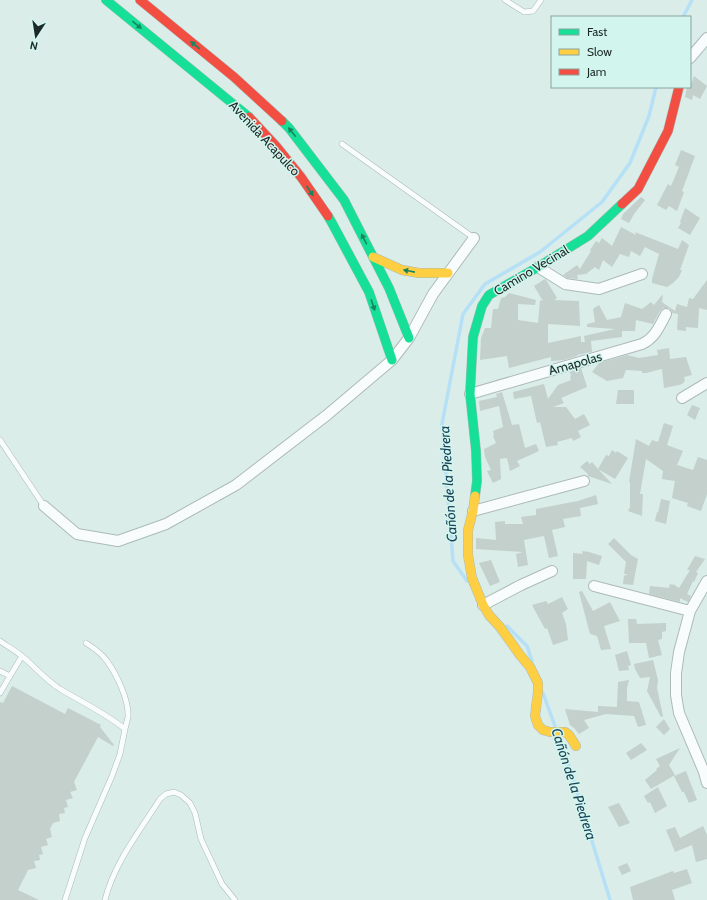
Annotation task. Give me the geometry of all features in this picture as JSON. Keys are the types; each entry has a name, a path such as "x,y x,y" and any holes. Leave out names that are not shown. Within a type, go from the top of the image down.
{"main road":[{"name":"Avenida Acapulco","path":"106,0 248,116 276,146 301,177 332,223 369,292 392,360"},
{"name":"Avenida Acapulco","path":"140,0 234,77 289,128 344,200 389,288 409,338"},
{"name":"Camino Vecinal","path":"576,746 564,732 550,732 543,730 538,724 535,716 538,683 530,668 504,632 489,615 483,605 472,578 468,555 468,530 473,511 477,481 476,451 470,394 473,337 482,306 490,295 588,236 638,189 668,131 679,88"},
{"path":"373,257 402,270 419,273 448,272"}],"street":[{"path":"691,57 707,38"},
{"path":"44,506 77,534 118,541 166,524 236,485 327,415 392,360 409,338 433,294 474,238"},
{"path":"538,267 565,284 599,289 642,274"},
{"name":"Amapolas","path":"470,394 642,344 649,341 654,335 666,314"},
{"path":"682,398 707,383"},
{"path":"473,511 584,481"},
{"path":"483,605 552,571"},
{"path":"707,581 690,611 679,652 676,673 676,694 679,713 704,772 707,783"},
{"path":"594,586 690,611"}],"lane":[{"path":"505,0 524,12 532,11 541,0"},
{"path":"342,144 474,238"},
{"path":"0,440 44,506"},
{"path":"0,640 22,656 38,672 59,688 111,718 125,729"},
{"path":"65,900 85,838 120,754 128,717 125,697 118,680 107,661 86,642"},
{"path":"0,693 22,656"},
{"path":"0,671 10,676"},
{"path":"106,900 108,890 122,859 160,800 166,794 174,792 181,795 190,803 195,813 201,839 222,884 235,900"}],"building":[{"path":"694,76 707,86 700,99 693,95 692,100 685,97 687,88 691,88"},
{"path":"681,150 695,156 682,191 684,192 677,211 669,206 666,210 657,205 668,184 671,186 679,167 675,165"},
{"path":"641,197 645,200 629,223 621,219 623,214"},
{"path":"685,208 700,218 690,235 678,228"},
{"path":"621,227 636,235 635,232 678,249 682,240 689,245 679,277 667,287 652,283 659,254 645,247 640,256 631,251 629,257 620,254 612,267 603,260 599,270 595,267 586,274 577,275 578,279 567,278 563,275 577,265 580,269 596,241 599,243 602,238 612,246"},
{"path":"545,279 557,298 554,300 579,301 580,326 548,324 548,343 581,336 581,342 585,342 584,336 615,329 587,327 587,324 595,322 593,309 599,305 607,320 621,317 625,303 642,309 651,302 654,305 663,294 662,302 675,311 677,304 687,307 689,298 693,299 707,280 707,310 699,308 698,328 686,327 686,331 677,330 678,314 672,313 669,308 663,308 653,324 636,320 635,331 622,331 622,337 591,341 592,352 577,355 564,360 551,361 551,357 509,368 507,356 480,360 481,338 485,328 491,328 493,309 498,309 501,298 505,297 509,293 536,300 535,305 518,304 518,320 538,323 540,300 543,301 534,286"},
{"path":"669,348 670,359 686,357 692,375 684,377 685,381 679,385 664,388 662,369 646,373 642,373 642,371 626,370 623,378 607,381 592,372 599,363 627,355 639,358 658,355 657,350"},
{"path":"581,368 587,387 561,398 564,403 553,407 566,407 575,419 584,414 590,425 578,431 581,437 573,441 572,438 557,442 558,445 546,447 540,422 537,423 531,396 514,399 513,392 544,384 548,399 558,385 571,380 570,372"},
{"path":"618,390 634,390 634,404 616,404"},
{"path":"502,392 512,425 519,424 525,448 536,444 539,451 517,461 520,466 510,471 507,458 500,459 501,479 493,483 487,471 491,470 485,457 484,449 496,443 493,436 493,431 503,427 499,406 480,411 479,401 497,397 496,394"},
{"path":"692,405 700,408 695,420 687,415"},
{"path":"664,423 673,426 667,445 683,451 677,465 693,470 698,457 707,460 707,494 701,511 687,506 688,503 672,498 675,481 662,479 663,471 646,459 640,494 643,494 642,516 628,511 630,507 629,482 636,439 649,446 652,440 658,442"},
{"path":"612,450 616,453 617,451 628,458 615,479 598,469 606,455 609,456"},
{"path":"587,461 590,464 592,462 612,484 588,476 588,474 580,467"},
{"path":"596,495 598,504 580,508 581,516 563,519 565,527 552,530 558,556 549,558 544,536 524,540 528,565 518,567 516,554 523,552 476,549 476,538 496,540 495,522 505,521 505,524 523,524 521,517 536,515 536,509 578,501"},
{"path":"661,499 670,501 666,524 655,521"},
{"path":"614,538 631,555 638,559 633,585 623,584 624,576 628,574 624,574 626,562 608,544"},
{"path":"582,551 602,556 599,565 587,561 586,579 573,579 573,553 583,554"},
{"path":"695,556 705,559 696,572 698,573 687,594 691,596 688,602 680,598 680,602 649,594 650,586 669,588 670,584 673,584 679,588 690,570 687,570"},
{"path":"491,560 500,582 490,586 479,563"},
{"path":"582,591 593,611 610,602 620,621 604,626 611,649 601,650 597,636 590,634 579,592"},
{"path":"562,597 568,609 562,613 566,624 568,640 553,645 547,628 545,629 532,605 546,601 548,604"},
{"path":"628,619 636,619 637,624 666,623 666,631 662,632 662,639 658,640 662,655 649,658 646,643 629,643"},
{"path":"627,651 631,665 628,666 629,670 619,671 615,655"},
{"path":"653,660 658,680 657,688 663,716 661,717 647,691 650,677 640,678 634,664"},
{"path":"629,680 627,688 627,701 639,702 646,725 638,727 634,716 606,714 584,720 589,728 579,734 570,725 565,709 598,712 598,706 617,707 618,682"},
{"path":"12,686 65,714 68,708 101,725 100,727 114,745 113,746 98,737 74,782 77,790 70,792 73,798 66,800 68,807 64,808 65,813 59,814 60,821 53,823 50,829 52,837 46,839 48,845 41,847 43,854 39,855 40,860 34,861 36,868 28,870 18,890 39,900 0,900 0,702 3,703"},
{"path":"664,719 670,729 664,735 656,727"},
{"path":"641,743 647,750 631,760 626,753"},
{"path":"680,748 669,765 675,775 651,789 645,780 660,766 656,759"},
{"path":"686,771 697,800 689,803 674,776"},
{"path":"658,787 667,806 655,813 650,802 648,803 644,796"},
{"path":"619,803 630,823 619,827 608,807"},
{"path":"703,826 707,835 707,859 696,862 692,845 675,852 666,830 675,827 680,838"},
{"path":"627,863 631,871 622,875 618,867"},
{"path":"687,869 692,883 672,890 675,900 633,900 630,887 673,871 674,873"}],"waterway":[{"name":"Cañón de la Piedrera","path":"684,16 692,0"},
{"name":"Cañón de la Piedrera","path":"467,581 453,561 442,424 463,314 485,284 540,252 602,202 630,163 649,116 656,88"},
{"name":"Cañón de la Piedrera","path":"507,626 527,646 532,661"},
{"name":"Cañón de la Piedrera","path":"543,693 556,729"},
{"name":"Cañón de la Piedrera","path":"558,735 570,769 610,900"}],"traffic: fast":[{"path":"106,0 249,117"},
{"path":"282,121 344,200 389,288 409,338"},
{"path":"475,496 477,481 476,451 470,394 473,337 482,306 489,295 588,236 622,204"},
{"path":"328,216 369,292 392,360"}],"traffic: slow":[{"path":"373,257 402,270 419,273 448,273"},
{"path":"475,496 468,530 468,555 472,578 483,605 489,615 500,627 530,667 538,683 535,716 538,725 543,730 550,732 565,732 569,735 576,746"}],"traffic: jam":[{"path":"140,0 234,77 282,121"},
{"path":"622,204 638,189 668,131 679,88"},
{"path":"249,117 276,146 301,177 328,216"}]}
